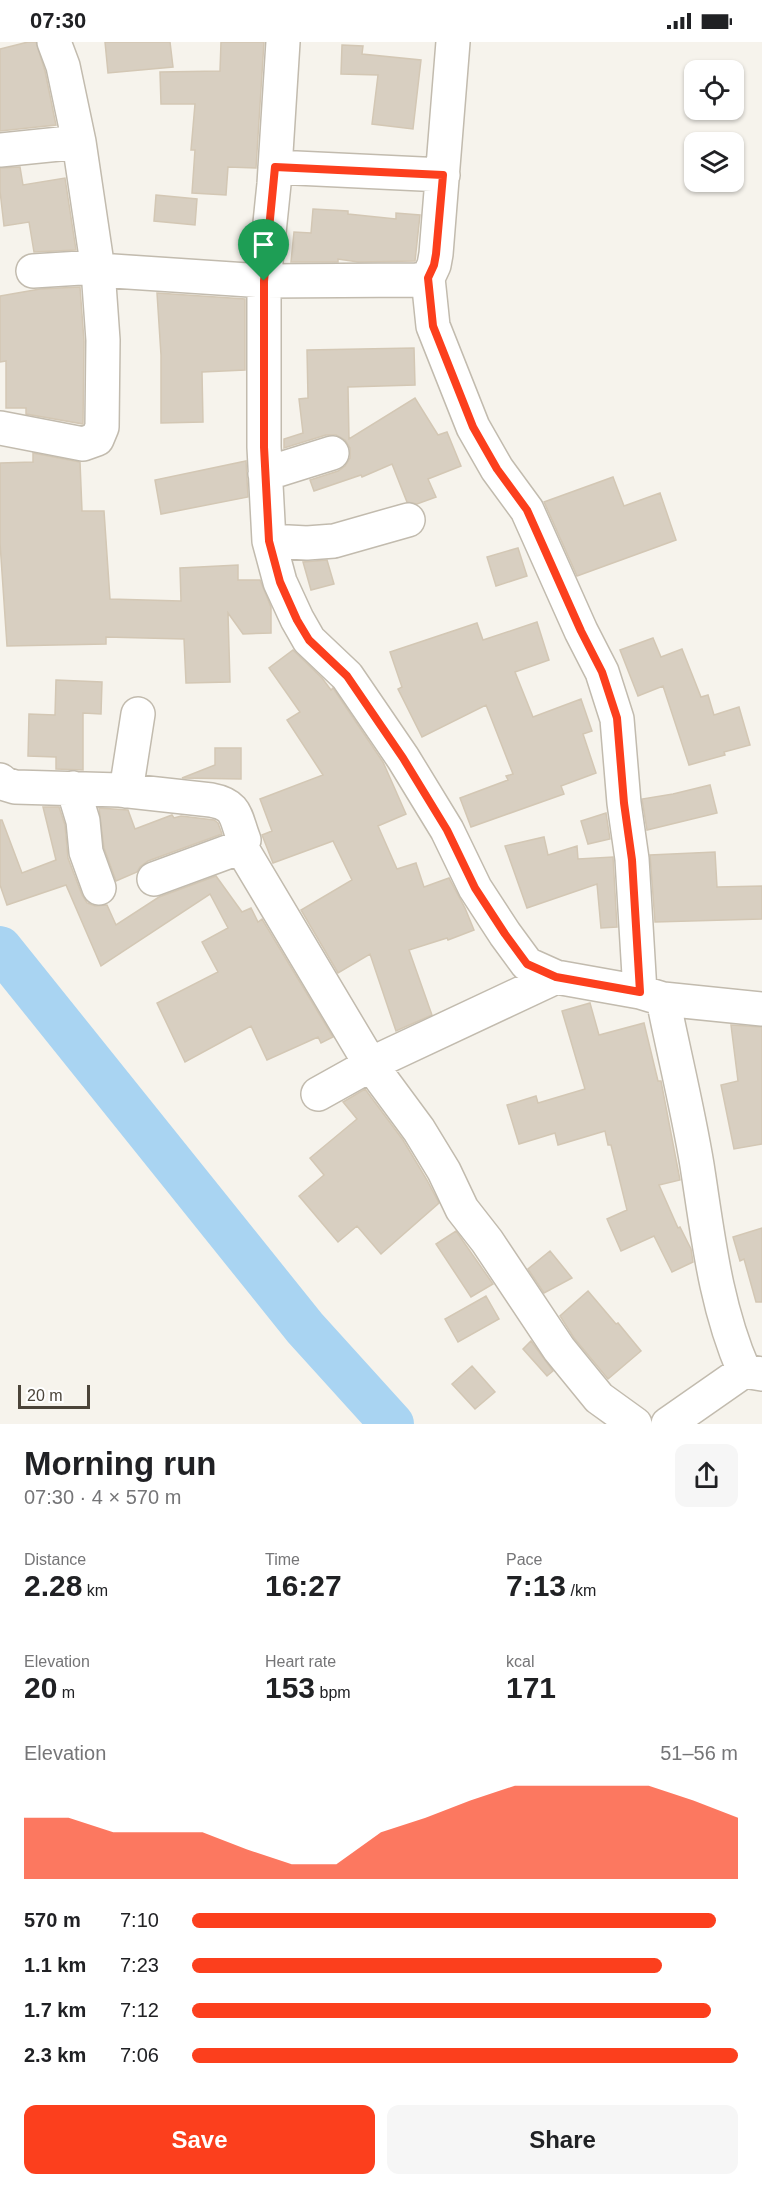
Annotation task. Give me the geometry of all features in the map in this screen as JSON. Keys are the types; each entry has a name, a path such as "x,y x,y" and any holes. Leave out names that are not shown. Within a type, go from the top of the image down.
{"street":[{"path":"0,428 83,444 97,439 102,427 103,340 98,268 79,142 63,66 54,42"},
{"path":"283,42 275,167 264,281 265,474 269,541 280,582 297,620 309,640 347,676 403,758 447,830 475,888 527,964 556,977 651,996 762,1009"},
{"path":"453,42 436,254 428,278 433,326 473,427 497,469 527,510 581,631 602,672 617,718 624,803 651,996 697,1163 714,1275 733,1347 753,1372 668,1424"},
{"path":"0,150 79,142"},
{"path":"275,167 443,175"},
{"path":"33,271 98,268 264,281 428,278"},
{"path":"265,474 332,453"},
{"path":"269,541 327,542 408,520"},
{"path":"126,791 138,714"},
{"path":"0,780 15,787 126,791 224,803 231,807 244,840 241,847 154,879"},
{"path":"73,788 83,821 86,852 99,888"},
{"path":"241,847 371,1065 419,1130 444,1172 462,1209 487,1241 558,1349 600,1398 635,1424"},
{"path":"318,1094 371,1065 556,977"}],"building":[{"path":"36,42 45,71 56,125 0,131 0,49"},
{"path":"105,42 170,42 173,67 108,73"},
{"path":"221,42 264,42 256,168 228,167 226,195 192,193 195,150 191,150 195,104 161,104 160,72 220,71"},
{"path":"342,45 363,46 362,54 421,60 413,129 372,124 378,75 341,74"},
{"path":"20,167 23,185 65,178 76,250 34,252 29,222 4,226 0,168"},
{"path":"156,195 197,199 195,225 154,221"},
{"path":"313,209 348,211 348,214 396,219 396,213 420,215 415,261 358,262 338,259 338,262 291,262 294,232 311,233"},
{"path":"80,287 84,341 83,424 26,414 26,408 6,408 6,361 0,362 0,296 40,289"},
{"path":"157,293 245,299 245,370 202,372 203,422 161,423 161,355"},
{"path":"414,348 415,385 348,387 349,439 415,398 438,435 447,432 461,466 428,479 436,497 417,504 407,502 392,464 362,477 361,475 314,491 310,480 338,471 345,466 350,458 350,448 345,440 336,435 326,435 284,448 284,439 303,433 299,399 308,398 307,350"},
{"path":"33,453 80,462 82,511 104,511 110,599 181,601 180,568 238,565 238,580 260,580 271,607 271,633 243,634 228,613 230,682 186,683 184,639 106,637 106,644 7,646 0,543 0,463 33,462"},
{"path":"246,461 248,497 161,514 155,480"},
{"path":"613,477 624,506 660,493 676,540 577,576 544,502"},
{"path":"518,548 527,576 496,586 487,557"},
{"path":"327,560 334,584 311,590 303,562"},
{"path":"537,622 549,660 515,672 533,717 581,699 592,731 583,734 596,773 561,786 564,794 471,827 460,798 508,780 506,776 513,774 486,705 422,737 398,689 402,687 390,652 477,623 483,640"},
{"path":"653,638 661,657 682,649 701,697 708,695 714,715 739,707 750,745 689,765 663,686 638,696 620,650"},
{"path":"293,650 331,690 333,688 383,762 406,814 378,826 397,869 416,863 424,887 449,878 474,930 448,940 447,938 409,950 432,1015 396,1031 370,954 338,973 301,910 352,880 333,841 273,863 262,835 272,831 260,799 323,775 287,720 300,712 269,668"},
{"path":"56,680 102,682 101,714 83,713 83,770 56,769 56,757 28,756 29,714 55,715"},
{"path":"215,748 241,748 241,779 182,778 215,765"},
{"path":"710,785 717,813 647,830 642,799"},
{"path":"43,807 59,807 65,825 68,858 82,895 87,903 95,906 107,905 116,925 159,897 216,876 242,912 251,908 258,922 262,919 333,1037 321,1043 318,1037 267,1060 251,1026 185,1062 157,1003 218,972 202,942 228,928 210,894 101,966 66,885 7,905 0,885 0,820 2,820 22,873 56,860"},
{"path":"99,808 128,810 135,829 172,815 174,818 181,816 214,820 218,823 222,834 148,861 137,872 116,881 104,848"},
{"path":"606,813 610,839 588,844 581,821"},
{"path":"544,837 548,855 577,846 578,859 613,857 617,927 601,928 597,884 527,908 505,846"},
{"path":"715,852 717,887 762,886 762,919 655,922 650,855"},
{"path":"590,1003 599,1035 644,1023 658,1081 661,1081 680,1180 659,1185 678,1228 680,1227 691,1249 693,1262 672,1272 654,1236 621,1251 607,1219 627,1210 611,1145 608,1145 605,1131 558,1145 555,1133 519,1144 507,1105 536,1096 538,1103 585,1089 562,1011"},
{"path":"731,1025 762,1027 762,1144 734,1149 721,1085 738,1081"},
{"path":"365,1089 403,1140 439,1203 381,1254 357,1226 338,1242 299,1196 324,1175 310,1158 357,1119 343,1102"},
{"path":"762,1228 762,1302 756,1302 744,1259 740,1261 733,1237"},
{"path":"456,1231 493,1284 471,1297 436,1244"},
{"path":"550,1251 572,1278 544,1293 528,1269"},
{"path":"588,1291 641,1351 608,1379 574,1338 560,1316"},
{"path":"486,1296 499,1319 458,1342 445,1319"},
{"path":"531,1341 553,1371 547,1376 523,1349"},
{"path":"472,1366 495,1392 475,1409 452,1384"}],"waterway":[{"path":"0,948 305,1328 392,1424"}],"route":[{"path":"275,167 443,175 436,254 428,278 433,326 473,427 497,469 527,510 581,631 602,672 617,718 624,803 632,860 640,992 556,977 527,964 475,888 447,830 403,758 347,676 309,640 297,620 280,582 269,541 264,447 264,281 275,167"}]}
